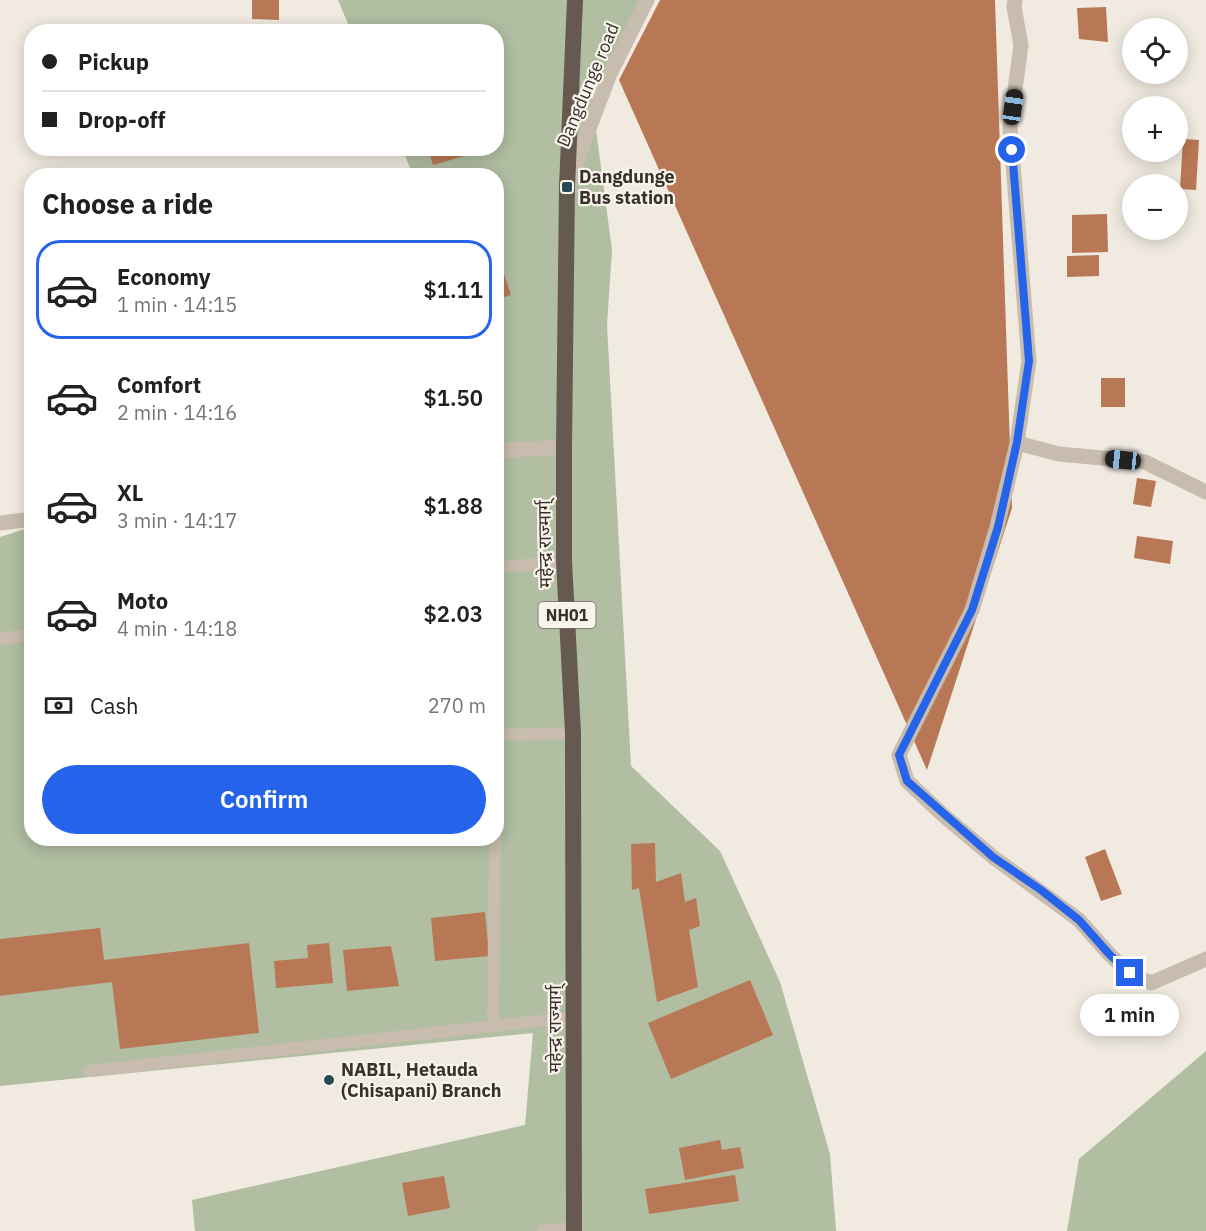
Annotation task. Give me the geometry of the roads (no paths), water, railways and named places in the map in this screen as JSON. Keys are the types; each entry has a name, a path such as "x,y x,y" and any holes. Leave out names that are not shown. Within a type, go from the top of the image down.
{"highway":[{"name":"महेन्द्र राज्मार्ग्","path":"574,1229 573,733 564,561 564,447 567,187 575,0"}],"street":[{"name":"Dangdunge road","path":"567,187 609,76 647,0"},
{"path":"1015,0 1014,7 1021,45 1010,127 1029,361 1017,442 998,527 972,610 899,755 907,781 993,857 1079,920 1110,955 1130,973 1150,983 1206,959"},
{"path":"1017,442 1059,454 1144,462 1206,492"},
{"path":"504,451 564,447"},
{"path":"0,523 24,520"}],"lane":[{"path":"504,567 564,561"},
{"path":"0,639 24,635"},
{"path":"504,735 573,733"},
{"path":"493,1026 495,846"},
{"path":"89,1071 574,1017"},
{"path":"543,1231 574,1229"}],"place":[{"name":"Dangdunge Bus station","path":"567,187"},
{"name":"NABIL, Hetauda (Chisapani) Branch","path":"329,1080"}]}
